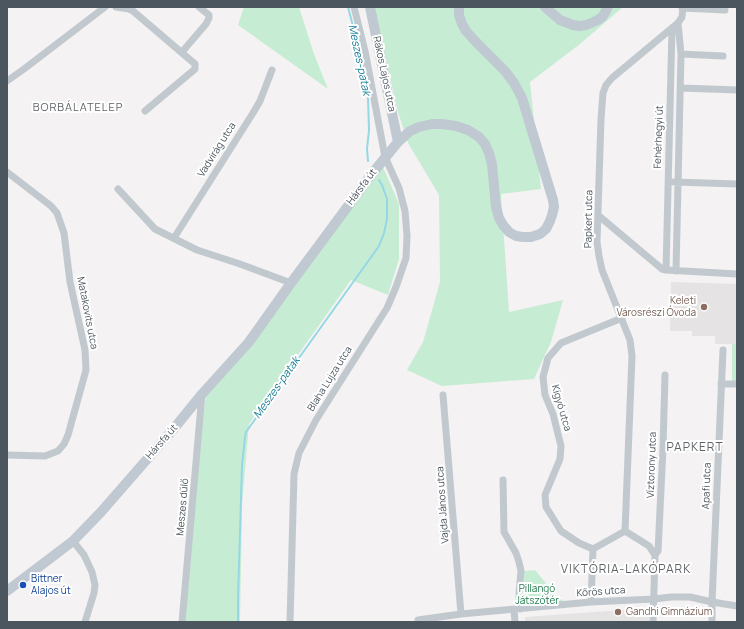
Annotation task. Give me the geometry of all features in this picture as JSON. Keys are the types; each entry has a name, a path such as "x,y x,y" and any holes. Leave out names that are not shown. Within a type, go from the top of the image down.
{"street":[{"path":"7,81 105,7"},
{"path":"116,7 134,8 195,64 196,67 145,111"},
{"path":"182,52 206,24 209,18 209,14 200,7"},
{"name":"Blaha Lujza utca","path":"290,622 294,474 299,453 316,420 387,308 406,258 407,236 405,212 399,188 385,157 365,51 354,7"},
{"name":"Rákos Lajos utca","path":"370,7 398,142"},
{"name":"Hársfa út","path":"7,591 73,540 111,500 176,426 202,394 249,342 366,181 398,142 410,131 432,124 442,124 468,130 479,137 485,144 492,164 496,207 503,225 509,232 516,236 523,237 532,237 540,234 546,229 554,207 553,200 522,98 514,83 505,71 466,30 459,15 459,7"},
{"path":"545,7 560,20 579,26 598,20 603,16 608,7"},
{"name":"Fehérhegyi út","path":"666,270 668,182 675,26 682,17 682,7 725,10"},
{"path":"675,26 681,54 676,271"},
{"name":"Papkert utca","path":"625,531 632,356 630,340 602,270 599,256 598,242 601,119 603,93 612,78 675,26"},
{"path":"681,54 723,56"},
{"name":"Vadvirág utca","path":"174,238 253,113 260,101 272,70"},
{"path":"680,88 737,90"},
{"name":"Matakovits utca","path":"7,172 58,212 64,233 70,282 85,350 86,370 68,435 64,444 58,451 45,456 7,455"},
{"path":"668,182 737,184"},
{"path":"118,189 155,229 197,250 291,283"},
{"path":"599,216 662,269 737,274"},
{"name":"Kígyó utca","path":"593,549 579,543 561,531 546,507 545,495 560,459 561,446 545,395 543,376 548,358 561,343 622,318"},
{"name":"Apafi utca","path":"712,622 722,350"},
{"name":"Víztorony utca","path":"653,622 655,555 658,551 665,375"},
{"path":"721,384 737,384"},
{"name":"Meszes dűlő","path":"182,622 202,394"},
{"name":"Vajda János utca","path":"444,395 461,614"},
{"path":"503,480 504,532 516,553 521,571 517,609 514,622"},
{"path":"591,602 593,549 625,531 648,546 655,555"},
{"path":"73,540 84,555 92,572 95,585 85,622"},
{"name":"Kőrös utca","path":"418,621 461,614 591,602 671,597 690,597 737,606"}],"shaded area":[{"name":"Keleti Városrészi Óvoda","path":"671,282 737,284 737,344 715,344 715,336 692,336 692,331 670,331"},
{"name":"Gandhi Gimnázium","path":"649,608 649,622 525,622 525,617"}],"green space":[{"path":"244,7 299,7 314,54 328,89 238,25"},
{"path":"374,7 623,7 580,44 530,82 541,189 501,194 509,312 563,300 551,342 534,379 442,386 407,370 423,342 440,282 439,195 408,143 398,112"},
{"path":"383,167 399,204 399,259 388,295 351,280 249,424 242,504 240,622 180,622 206,394"},
{"path":"732,344 737,344 737,381 732,381"},
{"name":"Pillangó Játszótér","path":"535,570 545,582 547,588 554,597 563,600 564,605 525,608 524,571"}],"waterway":[{"name":"Meszes-patak","path":"348,7 362,61 368,98 368,161"},
{"name":"Meszes-patak","path":"238,622 242,465 246,432 379,246 387,219 387,199 379,180"}],"place":[{"name":"Keleti Városrészi Óvoda","path":"704,307"},
{"name":"Bittner Alajos út","path":"23,585"},
{"name":"Gandhi Gimnázium","path":"618,612"}],"district":[{"name":"BORBÁLATELEP","path":"78,108"},
{"name":"PAPKERT","path":"695,448"},
{"name":"VIKTÓRIA-LAKÓPARK","path":"626,570"}]}
